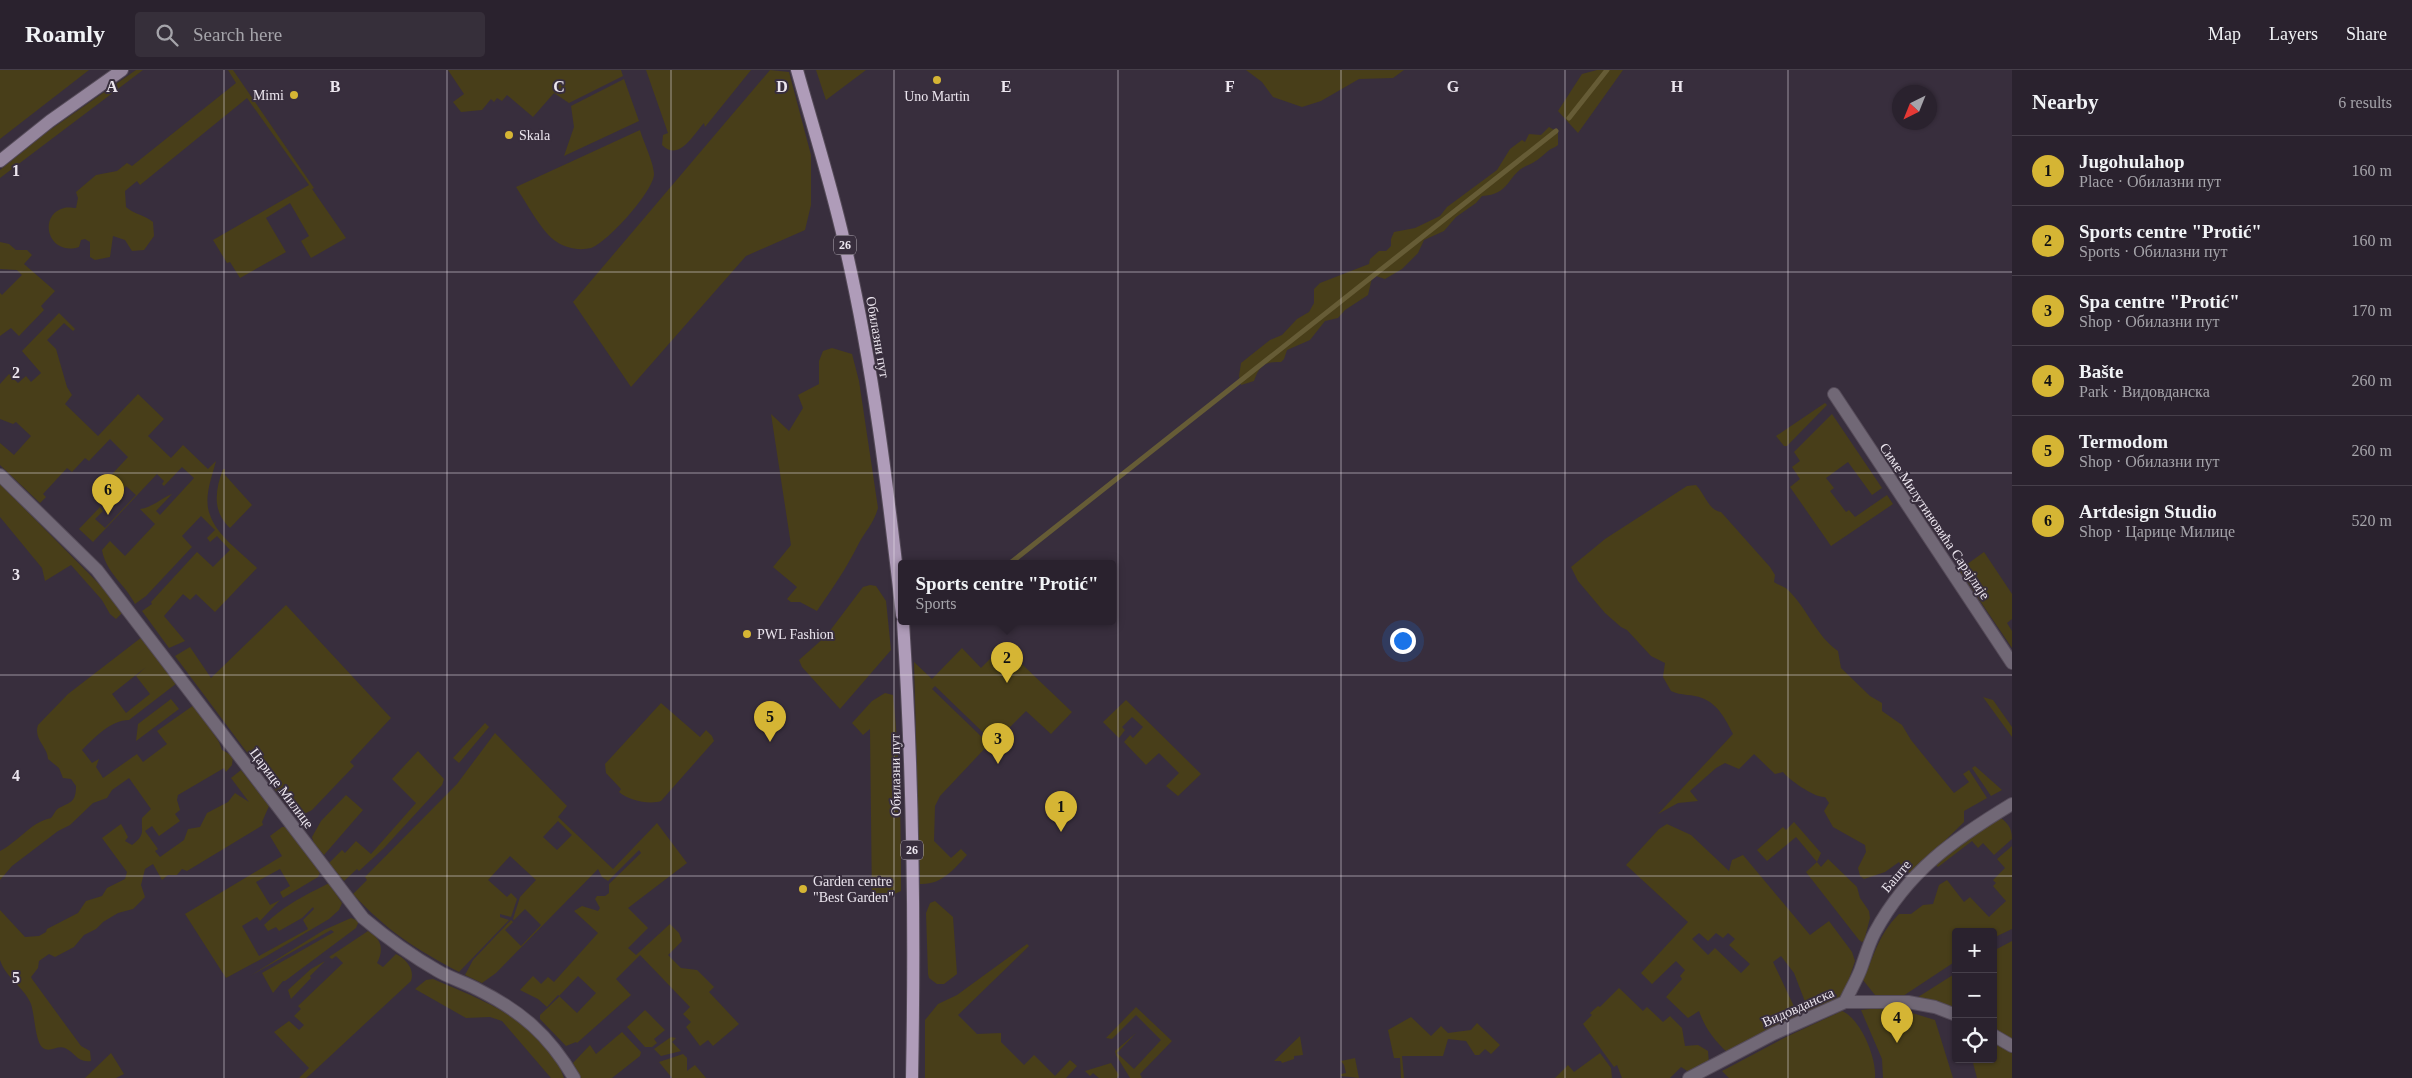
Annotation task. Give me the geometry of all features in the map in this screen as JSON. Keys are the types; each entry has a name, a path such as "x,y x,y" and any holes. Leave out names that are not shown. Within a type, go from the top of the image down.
{"main road":[{"name":"Обилазни пут","path":"797,70 844,243 865,347 886,480 898,581"},
{"name":"Обилазни пут","path":"902,625 909,713 913,890 912,1078"}],"street":[{"path":"0,161 50,121 122,70"},
{"name":"Симе Милутиновића Сарајлије","path":"1834,394 2012,663"},
{"name":"Царице Милице","path":"0,475 97,570 363,918 396,946 440,972 477,989 515,1010 555,1047 574,1078"},
{"name":"Баште","path":"1845,1002 1860,971 1874,934 1904,889 1933,857 1973,828 2012,804"},
{"name":"Видовданска","path":"1690,1078 1773,1034 1845,1002 1908,1002 1935,1007 1952,1014"},
{"path":"1997,1037 2012,1046"}],"shaded area":[{"path":"0,70 89,70 0,139"},
{"path":"136,70 143,70 0,178 0,170 47,132"},
{"path":"228,70 233,70 346,238 311,258 301,241 309,236 290,203 266,218 286,252 240,278 230,262 227,263 213,240 309,185 247,98 140,185 137,181 125,191 126,207 153,222 154,236 144,250 132,251 125,240 113,236 110,257 95,260 90,257 90,242 85,239 81,240 79,247 68,248 60,246 54,241 50,234 51,218 56,212 64,208 76,208 78,198 76,192 96,175 117,171 127,163 132,166 236,83"},
{"path":"448,70 621,70 623,76 569,103 554,93 533,117 507,95 502,101 497,98 494,102 491,99 482,110 461,112 453,102 464,94"},
{"path":"646,70 751,70 705,127 704,123 685,145 680,149 674,150 662,145 663,135 668,133"},
{"path":"770,70 789,72 811,155 811,205 805,230 746,256 631,387 573,302"},
{"path":"816,70 866,70 826,100"},
{"path":"1246,70 1404,70 1393,78 1359,79 1321,101 1302,107 1273,97 1262,82"},
{"path":"1597,70 1623,70 1578,133 1558,111 1582,74"},
{"path":"624,79 639,121 564,156 574,127 571,106"},
{"path":"1549,127 1558,132 1557,146 1520,170 1498,192 1482,196 1476,203 1456,217 1444,231 1424,240 1418,253 1402,269 1385,279 1376,276 1372,278 1368,295 1345,310 1338,318 1325,321 1310,340 1287,350 1281,362 1271,362 1263,366 1254,381 1241,385 1239,376 1241,363 1270,340 1282,335 1297,319 1309,312 1314,303 1314,289 1320,283 1369,264 1370,259 1379,251 1386,251 1391,246 1394,232 1415,228 1440,216 1447,207 1497,170 1510,149 1522,140 1525,142 1529,134 1541,135"},
{"path":"640,130 654,174 652,182 629,216 608,237 591,248 572,248 554,240 538,222 516,187"},
{"path":"0,242 9,244 16,250 27,250 32,255 24,264 55,291 41,306 44,310 19,336 11,328 0,336 0,293 2,295 22,275 17,270 0,269"},
{"path":"59,313 75,329 73,331 64,323 47,340 56,349 67,387 72,395 65,404 98,436 138,394 164,419 148,436 171,458 183,445 208,469 216,461 210,481 207,502 213,523 230,544 257,568 215,612 196,594 190,600 183,594 164,616 185,641 169,648 142,611 152,604 151,602 197,552 213,567 230,550 217,536 210,542 207,538 215,530 201,516 182,536 192,547 146,596 135,604 107,565 102,550 110,541 125,556 155,524 140,509 149,507 172,494 156,511 160,515 194,478 182,467 164,486 162,484 164,481 157,474 93,542 79,529 100,507 103,511 95,519 105,528 136,495 126,486 121,492 115,485 110,490 103,484 128,457 110,439 89,461 85,458 72,472 67,468 43,494 46,497 40,503 0,465 0,443 14,455 31,436 16,422 13,424 0,419 0,384 9,374 18,383 26,376 31,382 41,373 22,351"},
{"path":"832,348 852,354 859,381 878,508 839,579 817,611 800,602 791,602 787,599 797,587 773,567 791,545 771,414 789,431 803,408 798,395 819,384 819,361 823,351"},
{"path":"1825,403 1827,405 1787,446 1784,446 1776,436"},
{"path":"1832,414 1882,488 1872,495 1848,462 1826,478 1834,488 1830,491 1846,512 1849,510 1855,517 1887,495 1893,504 1831,546 1790,487 1800,479 1792,467 1800,461 1794,452"},
{"path":"223,469 225,469 225,475 252,505 230,528 220,515 217,500 218,485"},
{"path":"0,484 111,596 177,683 129,720 116,723 103,730 82,750 92,763 99,759 96,767 103,778 137,754 143,762 167,744 157,731 194,705 219,742 222,750 233,756 232,765 226,772 224,768 178,795 177,800 180,810 175,814 180,821 159,836 152,826 145,831 158,849 155,851 160,857 184,840 188,829 200,827 207,813 228,802 235,793 249,802 231,778 241,770 269,806 262,822 263,825 187,871 182,869 177,875 168,875 162,880 153,864 145,869 141,885 145,897 133,909 118,913 103,922 96,929 84,935 74,947 55,957 49,954 39,961 38,968 31,977 32,979 81,1046 90,1051 91,1061 83,1061 65,1048 59,1047 48,1050 40,1045 31,1004 6,972 0,960 0,910 25,937 39,936 46,932 47,929 78,913 86,901 102,896 107,888 125,879 127,872 102,838 121,824 128,837 125,841 132,845 141,835 142,818 151,809 129,778 112,790 107,798 93,803 70,825 58,831 12,866 0,880 0,851 37,824 51,818 58,809 70,803 75,795 76,786 71,779 63,778 59,768 48,759 46,751 37,735 38,725 68,694 142,637 122,613 116,619 110,614 102,600 71,565 45,581 42,568 0,517","holes":["146,667 136,676 150,694 126,713 112,694"]},
{"path":"1696,485 1710,505 1721,512 1770,567 1775,575 1774,582 1795,597 1824,638 1838,651 1841,668 1870,696 1882,703 1882,711 1902,725 1911,740 1954,793 1969,782 1963,774 1969,770 1987,798 1964,811 1964,822 1912,873 1905,872 1899,862 1885,872 1864,879 1860,876 1858,868 1866,852 1865,845 1833,827 1824,811 1829,803 1825,797 1815,795 1802,788 1783,772 1775,774 1754,754 1739,769 1725,763 1716,768 1690,791 1698,801 1678,803 1658,814 1733,734 1721,713 1713,704 1698,697 1671,691 1663,677 1665,663 1651,656 1627,630 1605,613 1578,581 1571,567 1605,539 1687,486"},
{"path":"1984,552 2012,594 2012,619 2007,623 2012,631 2012,648 1959,570"},
{"path":"876,586 886,601 891,650 840,709 802,667 799,660 826,636 863,587"},
{"path":"286,605 391,718 350,762 354,766 312,810 302,815 293,807 287,806 175,656 190,647 211,678"},
{"path":"1003,646 1072,712 1051,734 1026,711 994,743 935,686 932,689 989,744 940,796 935,806 934,841 951,858 961,849 967,855 952,871 941,879 928,884 920,884 914,662 932,679 962,648 981,668"},
{"path":"885,693 893,695 895,719 900,793 901,891 872,904 870,729 863,735 852,723 872,701"},
{"path":"1983,697 1993,700 2012,727 2012,737"},
{"path":"171,699 179,709 136,741 138,724"},
{"path":"1126,700 1201,774 1178,796 1166,786 1179,773 1159,753 1146,765 1124,742 1130,735 1133,738 1143,727 1132,717 1122,727 1125,730 1119,738 1103,722"},
{"path":"661,703 700,737 706,730 714,741 661,801 639,801 619,792 621,789 606,773 605,764"},
{"path":"485,723 489,727 459,763 453,758"},
{"path":"495,733 567,806 558,817 613,869 657,823 687,863 628,908 648,928 628,948 636,955 670,924 679,933 682,941 668,955 681,968 697,970 714,987 709,992 739,1024 713,1046 708,1040 700,1046 686,1027 691,1022 683,1014 690,1007 640,955 616,979 631,995 577,1043 566,1046 540,1019 540,1015 560,996 577,1013 596,993 578,976 547,1007 538,999 520,990 533,976 541,984 548,977 554,982 598,933 574,911 582,906 598,911 600,908 595,899 597,896 605,896 609,893 609,884 641,853 639,850 608,881 602,877 598,869 496,973 482,983 465,975 473,960 511,920 513,922 505,930 521,946 541,925 525,909 513,919 520,897 536,880 510,856 488,880 507,897 511,893 517,899 511,917 500,914 500,917 509,920 459,972 416,947 378,919 353,894 367,880 365,877 457,784","holes":["558,821 572,835 557,850 543,837"]},
{"path":"418,751 444,779 442,785 384,848 359,871 357,869 344,881 329,863 342,850 345,853 356,841 371,854 416,803 392,779"},
{"path":"1975,766 2002,790 1991,796 1972,768"},
{"path":"346,795 363,810 324,855 314,844 312,837 321,821"},
{"path":"2000,817 2010,828 2012,839 1994,855 1983,843 1978,848 1972,841 1938,867 1936,865 1949,853"},
{"path":"1794,822 1821,853 1817,862 1796,837 1767,861 1757,850 1783,827 1786,830"},
{"path":"1667,824 1691,835 1729,871 1732,860 1743,855 1810,935 1829,921 1852,952 1855,961 1843,997 1809,1012 1794,973 1781,956 1773,962 1798,1015 1727,1052 1710,1033 1699,1011 1688,1018 1666,997 1682,979 1680,976 1685,970 1676,961 1652,984 1641,973 1688,922 1626,865 1659,829","holes":["1699,933 1708,941 1716,933 1723,938 1728,933 1735,939 1729,945 1750,964 1741,973 1715,948 1708,955 1692,939"]},
{"path":"282,827 286,827 320,873 318,877 283,898 280,892 290,886 280,869 256,882 270,905 280,900 260,921 257,917 242,926 259,956 308,929 303,920 314,909 313,907 302,918 279,931 276,927 268,931 264,925 303,896 329,883 342,903 339,910 329,919 226,978 185,914 282,856 270,836"},
{"path":"2012,846 2012,929 1997,936 1997,928 1952,928 1952,964 1903,996 1875,995 1863,980 1882,937 1899,914 1911,914 1923,905 1933,904 1939,885 1947,880 1964,902 1970,897 1989,917 2006,901 1993,886 1996,883 1993,880 2005,868 1997,859"},
{"path":"1828,859 1857,887 1860,898 1869,911 1870,918 1864,941 1859,940 1806,872 1817,862 1821,867"},
{"path":"935,901 953,917 957,974 944,984 937,984 929,978 928,974 926,913 930,903"},
{"path":"351,918 359,921 356,928 283,981 273,993 262,973 334,932 331,930 250,976 324,930"},
{"path":"368,931 379,941 381,954 377,963 383,967 396,954 409,965 412,972 411,981 312,1073 306,1078 299,1078 309,1068 274,1032 289,1021 299,1030 304,1025 294,1016 301,1009 298,1006 343,963 336,956 332,959 329,957"},
{"path":"2012,941 2012,1040 1997,1031 1997,949"},
{"path":"1027,944 1029,946 958,1015 977,1034 1001,1033 1001,1042 1024,1065 1034,1055 1055,1076 1070,1060 1077,1066 1066,1078 925,1078 925,1020 938,1004 957,995"},
{"path":"325,961 291,999 288,990 311,969"},
{"path":"1952,976 1952,1011 1915,999"},
{"path":"433,979 491,1005 528,1028 543,1042 555,1059 564,1078 551,1078 502,1021 490,1017 466,1018 415,989 426,980"},
{"path":"1619,988 1643,1011 1647,1007 1663,1022 1670,1016 1682,1028 1685,1046 1698,1045 1708,1051 1709,1064 1692,1074 1681,1067 1670,1078 1622,1078 1617,1065 1614,1067 1583,1024 1592,1015 1590,1013 1598,1006 1600,1007"},
{"path":"1136,1007 1172,1041 1140,1074 1142,1078 1130,1078 1115,1051 1136,1033 1117,1053 1134,1069 1161,1040 1136,1015 1112,1039 1106,1038"},
{"path":"1878,1008 1909,1012 1935,1020 1953,1078 1883,1078 1882,1059 1861,1010"},
{"path":"645,1010 665,1030 654,1039 657,1043 652,1047 645,1047 627,1027"},
{"path":"1842,1011 1855,1022 1866,1040 1873,1061 1875,1078 1729,1078 1722,1071 1786,1037"},
{"path":"1411,1017 1431,1036 1441,1026 1448,1033 1471,1030 1477,1023 1500,1045 1491,1054 1485,1049 1479,1055 1475,1055 1466,1041 1448,1039 1443,1056 1402,1056 1404,1078 1401,1078 1400,1058 1394,1058 1388,1030"},
{"path":"622,1032 641,1052 640,1056 612,1078 581,1078 573,1063 590,1045 596,1054"},
{"path":"1300,1036 1303,1055 1294,1056 1294,1059 1282,1063 1281,1061 1274,1061"},
{"path":"671,1037 676,1038 672,1042 681,1051 661,1056 654,1049"},
{"path":"1997,1044 2012,1053 2012,1078 1977,1078 1973,1063 1997,1063"},
{"path":"111,1053 124,1074 116,1078 85,1078"},
{"path":"1600,1053 1611,1068 1612,1078 1555,1078 1568,1065 1574,1072"},
{"path":"683,1054 687,1058 687,1071 695,1065 706,1078 672,1078 659,1062"},
{"path":"1355,1058 1359,1078 1341,1076 1341,1074 1346,1073 1341,1061"},
{"path":"1111,1063 1119,1075 1117,1078 1099,1078 1093,1073 1090,1076 1085,1071"}],"waterway":[{"path":"1569,118 1607,70"},
{"path":"1014,560 1556,131"}],"place":[{"name":"Uno Martin","path":"937,80"},
{"name":"Mimi","path":"294,95"},
{"name":"Skala","path":"509,135"},
{"name":"Artdesign Studio","path":"108,515"},
{"name":"PWL Fashion","path":"747,634"},
{"name":"Sports centre \"Protić\"","path":"1007,683"},
{"name":"Termodom","path":"770,742"},
{"name":"Spa centre \"Protić\"","path":"998,764"},
{"name":"Jugohulahop","path":"1061,832"},
{"name":"Garden centre \"Best Garden\"","path":"803,889"},
{"name":"Bašte","path":"1897,1043"}]}
